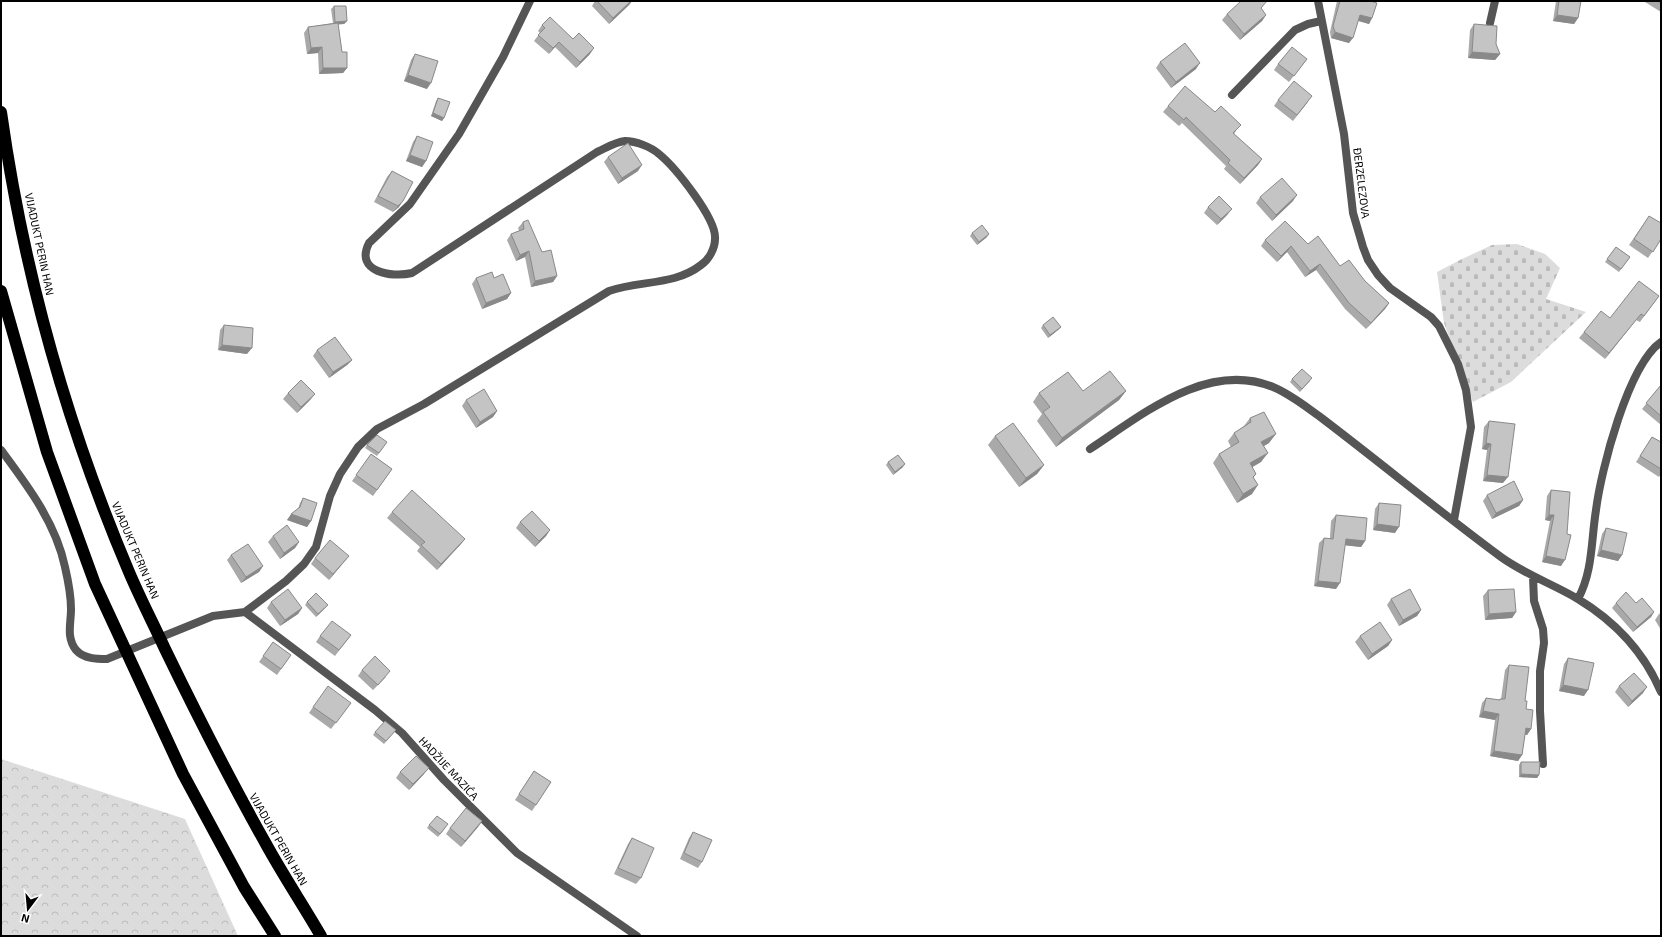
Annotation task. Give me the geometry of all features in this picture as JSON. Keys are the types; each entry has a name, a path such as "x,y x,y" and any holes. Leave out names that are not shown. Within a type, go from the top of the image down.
{"highway":[{"name":"VIJADUKT PERIN HAN","path":"1,112 31,275 61,382 92,478 129,573 225,769 267,846 322,936"},
{"path":"1,291 47,452 95,584 184,774 244,887 275,936"}],"street":[{"path":"1,450 25,482 49,521 65,566 71,609 69,634 76,651 92,659 107,659 213,616 245,612 286,581 304,564 316,547 330,496 340,474 358,447 377,429 431,400 608,291 625,286 674,279 688,274 703,264 712,251 715,238 713,227 703,208 678,174 659,154 650,148 626,141 613,144 597,152 412,273 393,276 380,273 365,259 366,250 369,243 410,204 459,134 503,57 530,1"},
{"name":"ĐERZELEZOVA","path":"1318,1 1344,134 1353,213 1363,247 1368,260 1378,275 1390,288 1431,317 1439,326 1455,359 1466,390 1471,427 1454,520"},
{"path":"1490,23 1495,1"},
{"path":"1232,95 1295,30 1308,24 1321,21"},
{"path":"1578,599 1586,584 1596,509 1617,424 1632,383 1645,358 1661,342"},
{"path":"1090,449 1164,402 1188,390 1209,383 1231,379 1253,381 1273,387 1292,397 1502,557 1532,577 1578,599 1617,628 1636,646 1654,675 1661,692"},
{"path":"1532,577 1534,601 1543,629 1544,643 1540,687 1543,764"},
{"name":"HADŽIJE MAZIĆA","path":"245,612 375,710 402,733 444,780 516,853 637,936"}],"green space":[{"path":"1517,244 1545,254 1560,268 1546,299 1586,312 1511,382 1473,402 1444,323 1437,272 1492,245"},
{"path":"1,759 185,819 238,936 1,936"}],"building":[{"path":"597,1 631,1 613,18"},
{"path":"1241,1 1267,1 1261,8 1266,15 1244,34 1227,14"},
{"path":"1340,1 1370,1 1377,3 1372,18 1360,15 1353,38 1335,32 1333,26"},
{"path":"1559,1 1581,1 1578,18 1557,15"},
{"path":"334,6 346,6 347,21 335,22"},
{"path":"550,17 573,39 579,33 594,48 580,62 559,42 553,48 538,35 545,28 542,25"},
{"path":"338,23 342,52 347,52 347,68 323,68 322,47 311,48 308,27"},
{"path":"1474,24 1497,26 1496,44 1500,54 1472,52"},
{"path":"1185,43 1200,63 1176,82 1160,62"},
{"path":"1292,47 1307,59 1294,76 1278,64"},
{"path":"415,54 438,61 431,83 408,75"},
{"path":"1294,81 1312,96 1297,115 1278,100"},
{"path":"1185,86 1215,112 1221,106 1241,125 1233,133 1262,159 1244,178 1228,163 1230,160 1186,117 1184,120 1168,106"},
{"path":"438,98 450,102 444,118 433,113"},
{"path":"417,136 433,142 426,161 410,155"},
{"path":"628,143 642,165 622,178 608,157"},
{"path":"392,171 413,182 403,201 398,206 378,196"},
{"path":"1282,178 1297,195 1276,215 1260,197"},
{"path":"1219,196 1232,209 1221,219 1208,207"},
{"path":"1649,216 1661,223 1661,239 1653,252 1634,239"},
{"path":"528,220 542,252 551,250 557,276 535,281 529,251 520,255 511,234 524,229 523,222"},
{"path":"1285,221 1308,244 1318,236 1340,266 1349,260 1365,281 1389,303 1371,323 1349,303 1320,264 1310,271 1291,246 1281,256 1265,240"},
{"path":"982,225 989,234 979,242 972,233"},
{"path":"1616,247 1630,257 1621,269 1607,259"},
{"path":"492,272 494,278 503,274 511,293 486,303 476,278"},
{"path":"1639,281 1659,296 1644,316 1641,314 1609,353 1584,332 1601,311 1610,318"},
{"path":"1053,317 1061,327 1050,335 1043,325"},
{"path":"224,325 253,328 252,348 222,345"},
{"path":"335,337 352,360 333,372 317,350"},
{"path":"1302,369 1312,378 1302,389 1292,379"},
{"path":"1110,371 1126,391 1062,438 1043,412 1050,407 1039,393 1068,372 1083,391"},
{"path":"301,380 315,394 301,407 288,393"},
{"path":"1661,385 1661,416 1646,403"},
{"path":"484,389 497,411 480,422 466,400"},
{"path":"1264,412 1276,434 1261,442 1268,453 1250,463 1256,474 1253,477 1258,485 1243,494 1219,454 1239,442 1234,433 1251,422 1250,418"},
{"path":"1489,421 1515,424 1508,477 1487,475 1491,444 1486,443"},
{"path":"1013,423 1044,465 1026,478 995,436"},
{"path":"377,435 387,442 379,453 367,445"},
{"path":"1652,437 1661,442 1661,469 1640,456"},
{"path":"371,454 392,469 377,490 356,475"},
{"path":"898,455 905,464 895,472 888,462"},
{"path":"1514,481 1523,500 1496,513 1487,495"},
{"path":"412,490 465,539 441,564 421,545 425,542 392,512"},
{"path":"1551,490 1570,492 1567,534 1571,535 1565,560 1546,556 1554,515 1549,515"},
{"path":"303,498 317,503 311,521 291,514 300,507"},
{"path":"1379,503 1401,505 1399,527 1377,524"},
{"path":"532,511 550,530 539,541 520,522"},
{"path":"1336,515 1367,518 1365,541 1346,539 1340,583 1318,581 1324,538 1333,539"},
{"path":"287,525 299,542 284,553 273,536"},
{"path":"1606,528 1627,533 1622,555 1601,550"},
{"path":"330,540 349,556 333,574 315,558"},
{"path":"248,544 263,566 246,577 231,555"},
{"path":"288,589 302,608 285,620 271,602"},
{"path":"1410,589 1421,610 1403,620 1391,599"},
{"path":"1514,589 1516,612 1489,614 1488,590"},
{"path":"1626,592 1636,603 1642,598 1654,612 1637,627 1616,603"},
{"path":"316,593 328,605 318,614 307,602"},
{"path":"332,621 351,635 339,650 320,636"},
{"path":"1380,622 1392,640 1372,654 1360,636"},
{"path":"273,642 291,655 281,669 263,656"},
{"path":"375,656 390,671 378,685 362,670"},
{"path":"1568,658 1594,663 1588,690 1563,685"},
{"path":"1509,665 1529,667 1525,701 1527,701 1526,709 1533,710 1531,729 1526,728 1522,755 1494,751 1499,714 1483,711 1486,698 1500,700 1505,699"},
{"path":"1634,673 1647,687 1632,701 1619,686"},
{"path":"328,686 351,703 336,723 313,707"},
{"path":"385,721 396,730 386,741 375,732"},
{"path":"416,756 429,768 413,784 400,772"},
{"path":"1521,762 1540,762 1539,775 1521,774"},
{"path":"534,771 551,782 536,805 519,794"},
{"path":"466,808 482,821 465,841 450,828"},
{"path":"437,816 448,824 440,834 429,825"},
{"path":"693,832 712,840 702,862 684,853"},
{"path":"632,838 654,848 641,878 618,868"}]}
